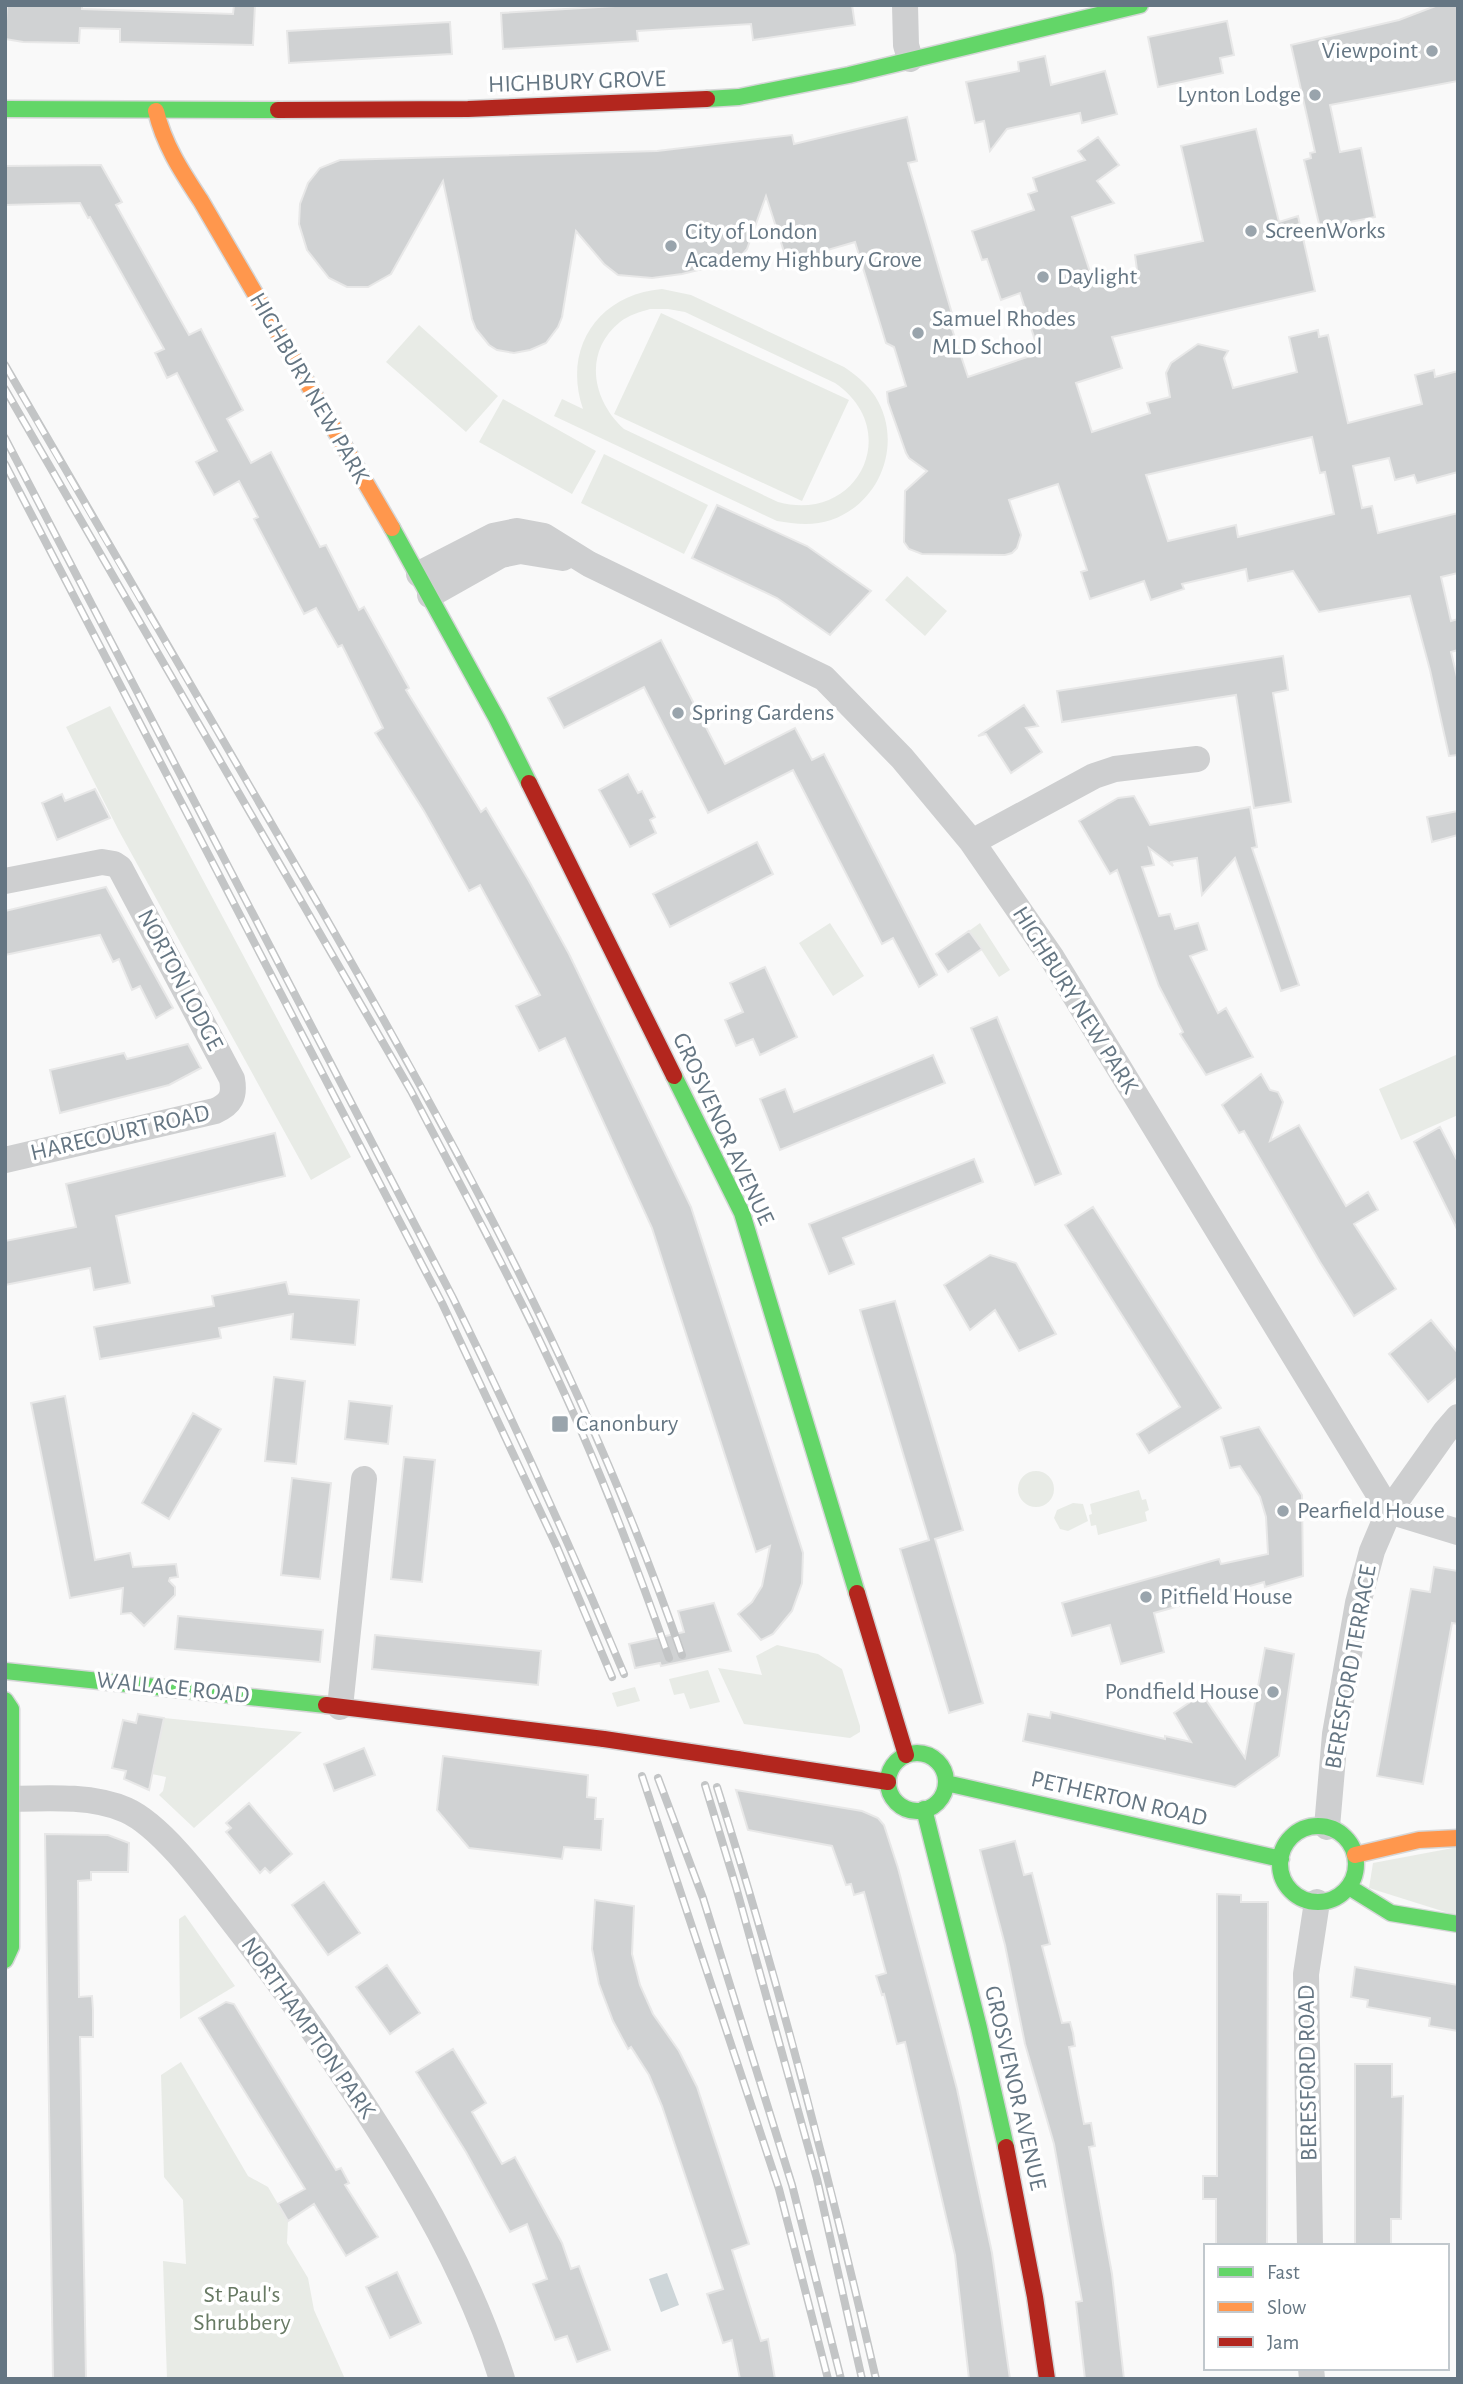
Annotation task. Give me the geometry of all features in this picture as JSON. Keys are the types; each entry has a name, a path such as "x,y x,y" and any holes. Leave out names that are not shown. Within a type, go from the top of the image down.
{"street":[{"path":"905,5 906,45 910,59"},
{"name":"HIGHBURY GROVE","path":"5,109 156,111 187,116 600,105 739,97 802,86 1140,5"},
{"name":"HIGHBURY NEW PARK","path":"156,111 159,130 166,146 201,201 424,585 493,536 517,531 544,536 589,564 824,678 902,758 972,842 1055,963 1389,1511"},
{"name":"HIGHBURY NEW PARK","path":"190,155 194,182 201,201"},
{"name":"GROSVENOR AVENUE","path":"424,585 497,719 742,1213 906,1755"},
{"path":"972,842 1094,776 1115,769 1197,759"},
{"name":"NORTON LODGE","path":"5,881 102,862 114,864 124,873 232,1079 232,1100"},
{"name":"HARECOURT ROAD","path":"5,1160 215,1111 232,1100"},
{"name":"BERESFORD TERRACE","path":"1327,1827 1335,1734 1358,1603 1372,1551 1389,1511 1458,1417"},
{"path":"340,1707 364,1479"},
{"path":"1389,1511 1458,1532"},
{"name":"WALLACE ROAD","path":"5,1671 604,1739 888,1782"},
{"path":"5,1700 11,1709 11,1947 5,1960"},
{"path":"925,1754 940,1765 946,1783 942,1797 924,1810 907,1809 900,1805 890,1791 888,1782 893,1766 906,1755 925,1754"},
{"name":"PETHERTON ROAD","path":"946,1783 1281,1860"},
{"name":"NORTHAMPTON PARK","path":"10,1799 90,1801 126,1810 146,1822 197,1876 256,1951 331,2056 432,2215 466,2285 502,2379"},
{"name":"GROSVENOR AVENUE","path":"924,1810 991,2074 1043,2342 1047,2379"},
{"path":"1327,1827 1340,1833 1349,1843 1355,1855 1356,1868 1349,1887 1335,1898 1317,1902 1301,1898 1290,1890 1280,1870 1281,1860 1287,1843 1296,1834 1308,1828 1327,1827"},
{"path":"1355,1855 1406,1843 1444,1837 1458,1838"},
{"path":"1349,1887 1391,1913 1458,1924"},
{"name":"BERESFORD ROAD","path":"1310,2244 1307,1974 1317,1902"}],"green space":[{"path":"662,289 691,295 844,367 861,380 875,396 887,432 883,469 863,500 848,512 824,522 804,524 777,521 554,416 562,399 583,409 578,387 578,365 582,346 591,328 604,313 620,301 640,293","holes":["650,309 685,312 835,383 856,403 866,425 868,447 862,468 849,486 830,499 806,505 778,502 624,429 613,417 599,390 596,376 601,347 608,334 627,317"]},
{"path":"661,313 849,400 802,501 614,414"},
{"path":"419,325 498,396 466,432 386,362"},
{"path":"503,399 596,451 572,494 479,442"},
{"path":"604,454 708,505 684,554 581,503"},
{"path":"907,576 947,611 925,636 885,600"},
{"path":"110,706 351,1157 311,1180 119,831 66,727"},
{"path":"830,923 864,976 833,996 799,943"},
{"path":"980,923 1010,970 999,977 969,931"},
{"path":"1458,1054 1458,1115 1401,1140 1379,1089"},
{"path":"1036,1471 1049,1476 1054,1489 1049,1502 1036,1507 1023,1502 1018,1489 1023,1476"},
{"path":"1139,1490 1142,1500 1146,1499 1149,1510 1145,1512 1147,1521 1098,1535 1096,1525 1091,1526 1090,1504"},
{"path":"1073,1503 1083,1504 1088,1521 1068,1531 1060,1529 1054,1518 1057,1510"},
{"path":"777,1645 818,1654 842,1669 860,1732 850,1738 744,1724 718,1668 762,1675 756,1656"},
{"path":"708,1670 720,1702 690,1709 684,1693 674,1695 669,1679"},
{"path":"635,1687 640,1701 617,1707 612,1693"},
{"path":"164,1718 302,1732 194,1828 159,1795 163,1791 166,1777 152,1774"},
{"path":"1458,1847 1458,1916 1369,1888 1373,1863"},
{"path":"185,1915 235,1986 180,2019 179,1919"},
{"name":"St Paul's Shrubbery","path":"181,2062 248,2176 268,2187 288,2221 287,2243 308,2278 314,2310 345,2379 167,2379 163,2261 186,2264 183,2200 164,2177 161,2075"}],"shaded area":[{"path":"667,2273 679,2305 661,2312 649,2279"}],"building":[{"path":"7,5 82,5 82,9 233,14 234,5 255,5 253,45 120,42 120,29 80,28 79,43 23,42 5,39"},
{"path":"632,5 852,5 855,25 753,40 751,24 637,31 638,41 503,49 501,13"},
{"path":"1438,5 1458,5 1458,81 1330,105 1340,152 1361,148 1375,217 1320,228 1304,160 1311,158 1310,153 1315,152 1291,45 1399,20"},
{"path":"1227,21 1234,55 1220,58 1223,73 1158,87 1148,37"},
{"path":"450,22 452,54 289,63 287,31"},
{"path":"1045,56 1051,85 1105,71 1117,114 1082,123 1080,113 1007,129 990,151 984,121 975,123 966,82 1019,71 1018,62"},
{"path":"907,117 917,161 908,163 955,324 951,326 968,377 1039,353 1020,293 1001,300 987,259 982,260 972,231 1034,210 1028,194 1037,191 1033,178 1085,160 1078,151 1098,137 1119,165 1097,181 1114,203 1072,217 1093,281 1137,270 1135,255 1203,241 1181,146 1256,129 1279,222 1298,216 1315,291 1112,337 1122,368 1076,383 1092,432 1150,413 1147,403 1170,397 1166,373 1171,363 1198,344 1228,351 1224,358 1233,388 1297,372 1289,337 1318,330 1319,337 1328,335 1348,423 1422,404 1415,375 1434,370 1435,377 1458,371 1458,472 1417,483 1414,475 1395,480 1389,458 1353,466 1362,508 1372,506 1378,533 1458,513 1458,573 1441,577 1451,621 1458,619 1458,650 1451,652 1458,681 1458,755 1449,756 1410,596 1319,612 1293,571 1248,581 1246,569 1182,584 1184,589 1151,600 1144,581 1090,599 1081,572 1087,570 1058,484 1009,500 1021,535 1017,548 1012,553 922,554 909,549 904,542 905,491 927,471 906,453 888,402 887,392 906,386 894,347 886,343 855,242 824,251 822,260 788,264 766,196 747,249 742,255 727,263 682,274 652,278 618,275 604,264 576,231 558,327 546,343 514,353 497,350 489,345 476,329 443,181 391,274 368,287 347,287 329,278 307,250 299,224 300,204 308,183 320,168 340,160 657,151 792,135 794,144","holes":["1312,437 1320,473 1325,472 1334,514 1238,537 1236,525 1168,541 1146,475"]},
{"path":"101,165 122,202 116,205 189,335 201,329 243,410 227,419 251,463 271,452 320,547 326,545 359,610 364,607 409,688 406,690 481,812 486,808 529,881 569,954 691,1207 803,1553 802,1583 792,1611 773,1634 761,1640 738,1614 752,1602 762,1586 770,1546 756,1552 652,1228 565,1038 539,1051 516,1006 540,995 480,885 469,891 424,811 375,733 383,728 342,645 338,647 316,608 304,614 254,519 258,517 239,481 214,495 196,462 217,451 177,373 167,378 155,353 164,349 90,217 88,218 80,203 5,205 5,166"},
{"path":"717,505 807,546 871,591 830,635 777,598 692,558"},
{"name":"Spring Gardens","path":"661,640 725,764 795,728 812,760 824,754 937,975 919,987 893,938 882,944 793,770 708,813 644,687 564,728 548,698"},
{"path":"1283,656 1288,690 1273,693 1291,802 1254,808 1236,695 1062,722 1057,691"},
{"path":"1024,705 1038,726 1026,728 1042,752 1011,773 986,734 978,736"},
{"path":"628,774 638,793 642,791 655,817 650,820 656,833 630,847 599,790"},
{"path":"95,789 110,818 57,840 42,803 62,794 65,801"},
{"path":"1134,796 1150,825 1250,807 1257,847 1252,848 1299,985 1281,991 1235,858 1202,895 1197,858 1171,862 1173,866 1149,848 1154,865 1142,867 1159,916 1170,914 1175,929 1198,923 1207,950 1190,956 1218,1013 1226,1008 1253,1057 1206,1075 1180,1034 1183,1032 1159,986 1117,870 1110,874 1079,821 1118,798"},
{"path":"1458,811 1458,835 1432,842 1427,817"},
{"path":"757,842 773,874 670,927 653,894"},
{"path":"106,887 173,1008 156,1018 140,986 132,990 119,959 113,962 100,935 5,955 5,911"},
{"path":"969,931 982,949 948,972 936,954"},
{"path":"765,967 797,1037 760,1055 753,1039 736,1046 725,1020 743,1012 730,983"},
{"path":"997,1017 1061,1174 1035,1185 971,1028"},
{"path":"188,1044 201,1068 169,1085 60,1113 50,1070 124,1053 127,1059"},
{"path":"933,1055 945,1083 780,1150 760,1099 785,1089 794,1112"},
{"path":"1261,1074 1270,1090 1278,1092 1283,1102 1270,1141 1299,1125 1346,1206 1368,1192 1378,1210 1354,1224 1396,1289 1354,1316 1244,1131 1239,1133 1222,1105"},
{"path":"1440,1127 1458,1162 1458,1231 1414,1142"},
{"path":"275,1133 285,1176 116,1216 130,1283 94,1290 90,1268 5,1285 5,1241 76,1227 66,1184"},
{"path":"974,1159 983,1182 843,1238 854,1264 829,1274 809,1224"},
{"path":"1093,1207 1221,1408 1149,1453 1137,1434 1180,1407 1065,1225"},
{"path":"990,1255 1016,1263 1056,1334 1019,1351 995,1310 970,1330 944,1285"},
{"path":"286,1282 289,1294 359,1300 355,1345 291,1339 293,1314 219,1328 221,1338 100,1359 94,1327 214,1306 212,1296"},
{"path":"895,1301 963,1530 935,1539 983,1703 949,1713 900,1549 929,1540 860,1310"},
{"path":"1431,1320 1458,1353 1458,1377 1428,1402 1389,1354"},
{"path":"274,1377 305,1381 296,1464 265,1461"},
{"path":"65,1396 95,1560 130,1553 133,1567 176,1564 178,1577 170,1578 169,1581 175,1587 175,1595 144,1626 131,1613 121,1614 123,1588 70,1598 31,1403"},
{"path":"349,1401 392,1406 388,1444 345,1439"},
{"path":"193,1413 221,1429 169,1519 142,1503"},
{"path":"1259,1427 1302,1495 1303,1576 1265,1587 1264,1582 1154,1613 1164,1652 1121,1664 1110,1625 1072,1636 1062,1603 1219,1559 1221,1564 1268,1554 1266,1517 1260,1497 1240,1466 1230,1468 1221,1437"},
{"path":"404,1457 435,1460 422,1582 391,1579"},
{"path":"292,1478 331,1483 320,1579 281,1575"},
{"path":"1434,1567 1458,1571 1458,1624 1452,1623 1423,1784 1377,1776 1411,1589 1430,1592"},
{"path":"714,1603 731,1651 661,1666 660,1663 635,1668 629,1644 684,1632 678,1611"},
{"path":"178,1616 323,1630 320,1662 175,1649"},
{"path":"375,1635 541,1651 538,1685 372,1669"},
{"path":"1265,1648 1294,1654 1279,1756 1235,1787 1023,1741 1028,1714 1050,1718 1051,1712 1165,1739 1165,1736 1191,1742 1174,1713 1202,1694 1245,1758"},
{"path":"138,1714 164,1718 149,1790 124,1779 126,1771 112,1768 123,1720 136,1723"},
{"path":"364,1748 375,1775 334,1791 324,1764"},
{"path":"443,1756 588,1775 587,1797 596,1798 595,1819 603,1819 601,1850 564,1847 562,1859 469,1848 437,1810"},
{"path":"736,1790 862,1811 878,1818 884,1825 957,2089 992,2253 1010,2379 969,2379 955,2255 905,2042 897,2044 884,1994 882,1995 876,1976 886,1973 864,1892 854,1895 851,1884 846,1885 832,1846 748,1830"},
{"path":"249,1803 292,1854 270,1873 265,1868 260,1873 226,1832 231,1828 226,1823"},
{"path":"45,1834 108,1835 129,1843 128,1872 91,1872 91,1880 78,1881 79,1997 92,1996 93,2010 93,2037 80,2037 86,2379 53,2379"},
{"path":"1015,1841 1024,1875 1032,1873 1050,1944 1042,1946 1062,2023 1070,2022 1073,2033 1075,2046 1069,2047 1084,2124 1091,2123 1095,2146 1089,2147 1112,2274 1124,2379 1085,2379 1076,2302 1082,2301 1054,2144 1025,2044 1005,1945 980,1850"},
{"path":"324,1882 360,1933 328,1955 292,1905"},
{"path":"1217,1894 1241,1895 1241,1902 1268,1902 1267,2244 1216,2244 1216,2199 1203,2199 1203,2176 1217,2176"},
{"path":"595,1900 634,1906 632,1954 640,1985 653,2014 679,2051 697,2087 749,2244 732,2250 761,2341 768,2339 775,2379 740,2379 732,2340 723,2343 707,2294 723,2289 662,2106 649,2075 631,2047 628,2049 613,2021 599,1984 592,1949"},
{"path":"387,1965 420,2013 390,2034 356,1987"},
{"path":"1355,1967 1458,1985 1458,2031 1429,2026 1430,2018 1367,2007 1368,2000 1351,1997"},
{"path":"226,2002 234,2004 336,2170 341,2168 349,2183 345,2185 378,2237 346,2256 314,2204 288,2221 278,2204 305,2189 199,2018"},
{"path":"453,2049 486,2103 472,2112 502,2164 515,2157 562,2243 571,2269 579,2266 610,2350 577,2362 567,2336 555,2340 533,2284 547,2279 527,2224 510,2232 466,2152 416,2072"},
{"path":"1355,2064 1392,2064 1392,2097 1403,2096 1401,2219 1391,2219 1391,2244 1355,2244"},
{"path":"397,2272 421,2323 390,2338 366,2287"}],"railway":[{"path":"5,365 318,904 470,1178 518,1271 606,1459 646,1556 682,1655"},
{"path":"5,389 411,1091 531,1322 581,1430 627,1543 669,1658"},
{"path":"5,438 453,1298 542,1485 624,1674"},
{"path":"5,464 442,1303 557,1547 612,1677"},
{"path":"642,1776 779,2189 828,2379"},
{"path":"658,1778 703,1898 792,2185 841,2379"},
{"path":"705,1785 817,2179 862,2379"},
{"path":"717,1787 762,1934 802,2082 876,2379"}],"traffic: fast":[{"path":"707,99 739,97 849,75 1140,5"},
{"path":"5,109 278,110"},
{"path":"392,528 497,719 529,783"},
{"path":"674,1076 742,1213 857,1593"},
{"path":"5,1671 326,1705"},
{"path":"5,1700 11,1709 11,1947 5,1960"},
{"path":"917,1753 933,1758 941,1766 946,1782 941,1798 933,1806 917,1811 901,1806 893,1798 888,1782 893,1766 901,1758 917,1753"},
{"path":"946,1783 1281,1859"},
{"path":"924,1809 1006,2147"},
{"path":"1318,1826 1332,1829 1345,1837 1353,1850 1356,1864 1353,1878 1345,1891 1332,1899 1318,1902 1304,1899 1291,1891 1283,1878 1280,1864 1283,1850 1291,1837 1304,1829 1318,1826"},
{"path":"1349,1887 1391,1913 1458,1924"}],"traffic: slow":[{"path":"156,111 169,147 181,169 392,528"},
{"path":"1355,1855 1419,1840 1458,1838"}],"traffic: jam":[{"path":"278,110 468,109 707,99"},
{"path":"529,783 674,1076"},
{"path":"857,1593 906,1755"},
{"path":"326,1705 604,1739"},
{"path":"604,1739 737,1759"},
{"path":"737,1759 888,1782"},
{"path":"1006,2147 1035,2297 1047,2379"}],"place":[{"name":"Viewpoint","path":"1432,51"},
{"name":"Lynton Lodge","path":"1315,95"},
{"name":"ScreenWorks","path":"1251,231"},
{"name":"City of London Academy Highbury Grove","path":"671,246"},
{"name":"Daylight","path":"1043,277"},
{"name":"Samuel Rhodes MLD School","path":"918,333"},
{"name":"Spring Gardens","path":"678,713"},
{"name":"Canonbury","path":"560,1424"},
{"name":"Pearfield House","path":"1283,1511"},
{"name":"Pitfield House","path":"1146,1597"},
{"name":"Pondfield House","path":"1273,1692"}]}
